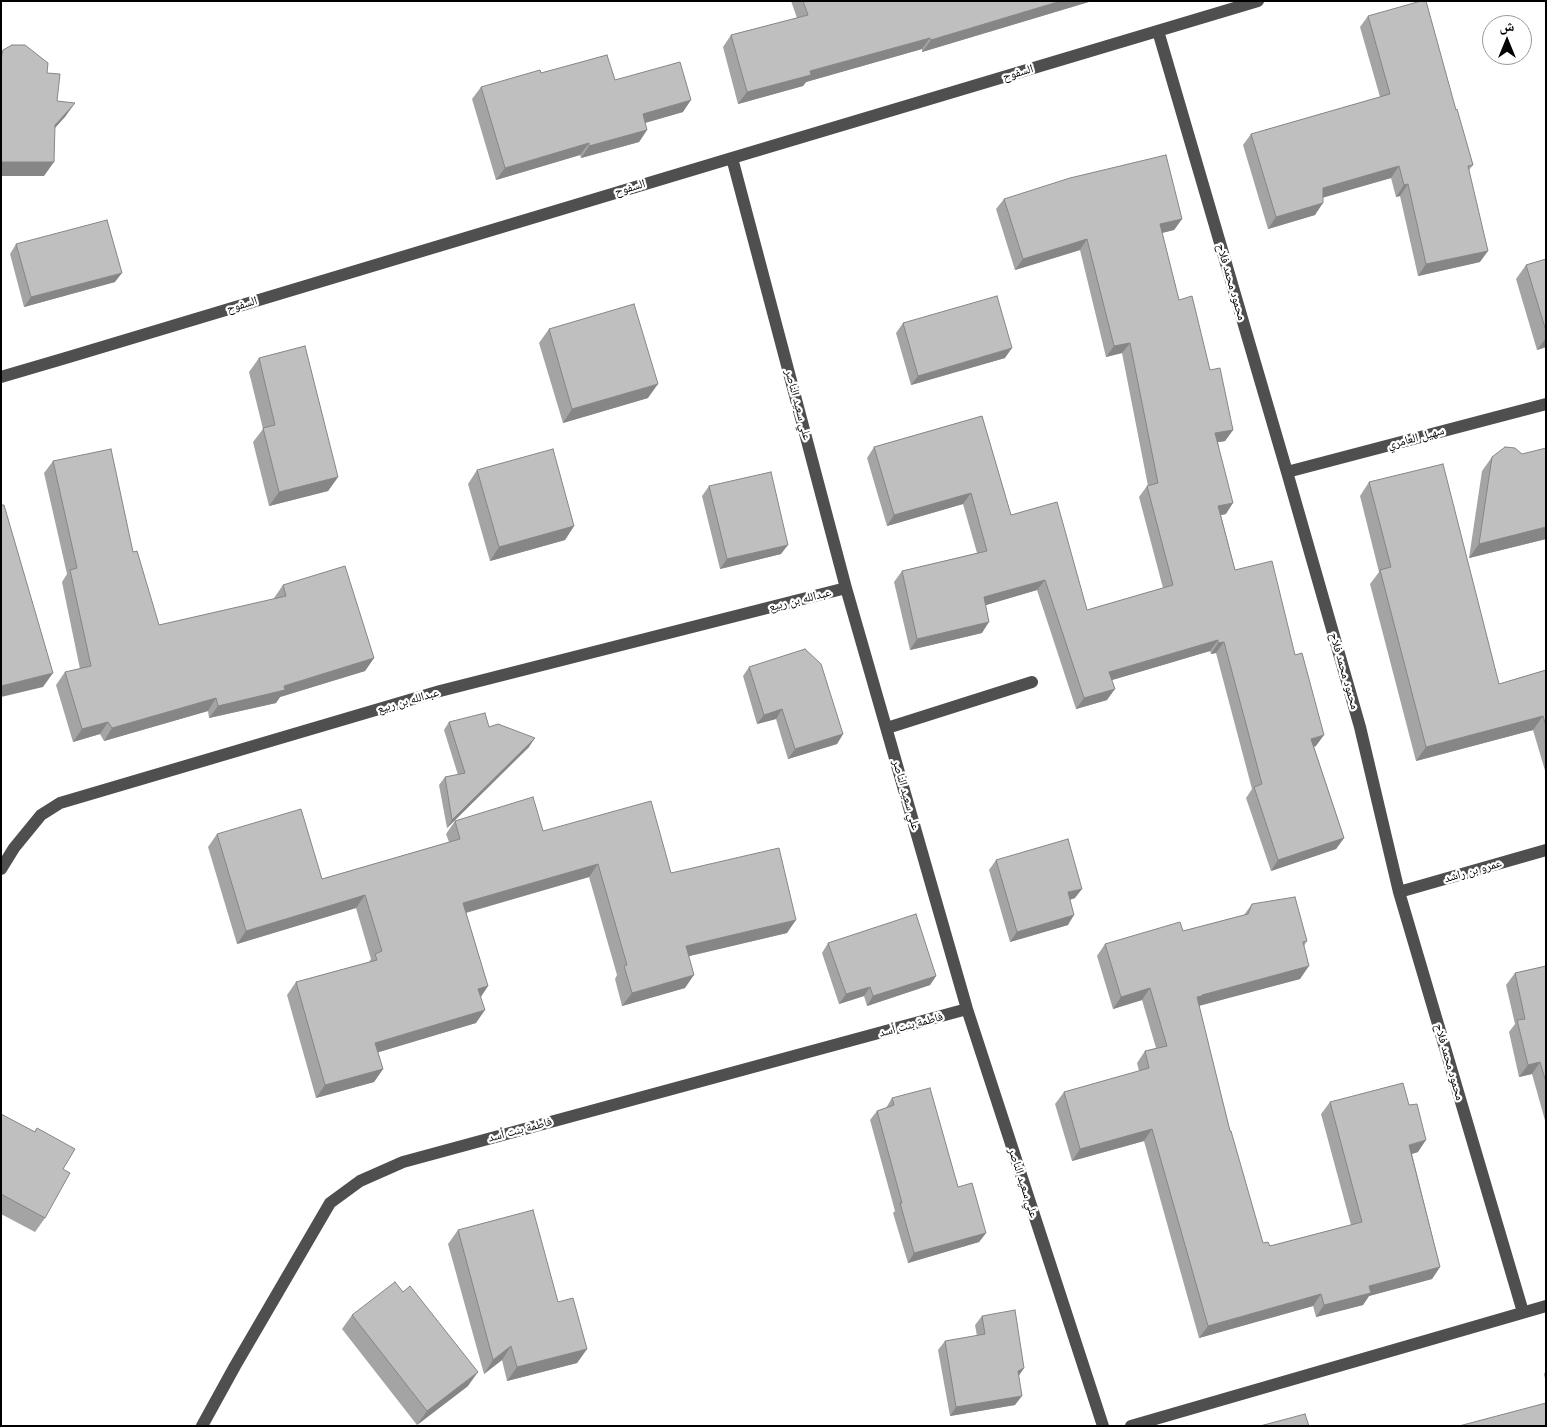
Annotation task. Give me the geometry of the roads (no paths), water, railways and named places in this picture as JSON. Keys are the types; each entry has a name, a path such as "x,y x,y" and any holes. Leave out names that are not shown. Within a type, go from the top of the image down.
{"street":[{"name":"السفوح","path":"1,376 1258,1"},
{"name":"محمود محمد فلاح","path":"1158,31 1360,728 1399,892 1523,1312"},
{"name":"علي سعيد الناصر","path":"732,158 846,588 967,1009 1102,1426"},
{"name":"سهيل العامري","path":"1287,472 1546,404"},
{"name":"عبدالله بن ربيع","path":"1,869 14,848 41,815 60,803 440,691 846,588"},
{"path":"887,728 1032,682"},
{"name":"عمرو بن راشد","path":"1399,892 1546,850"},
{"name":"فاطمة بنت أسد","path":"202,1426 330,1203 360,1181 403,1162 967,1009"},
{"path":"1131,1426 1546,1306"}]}
